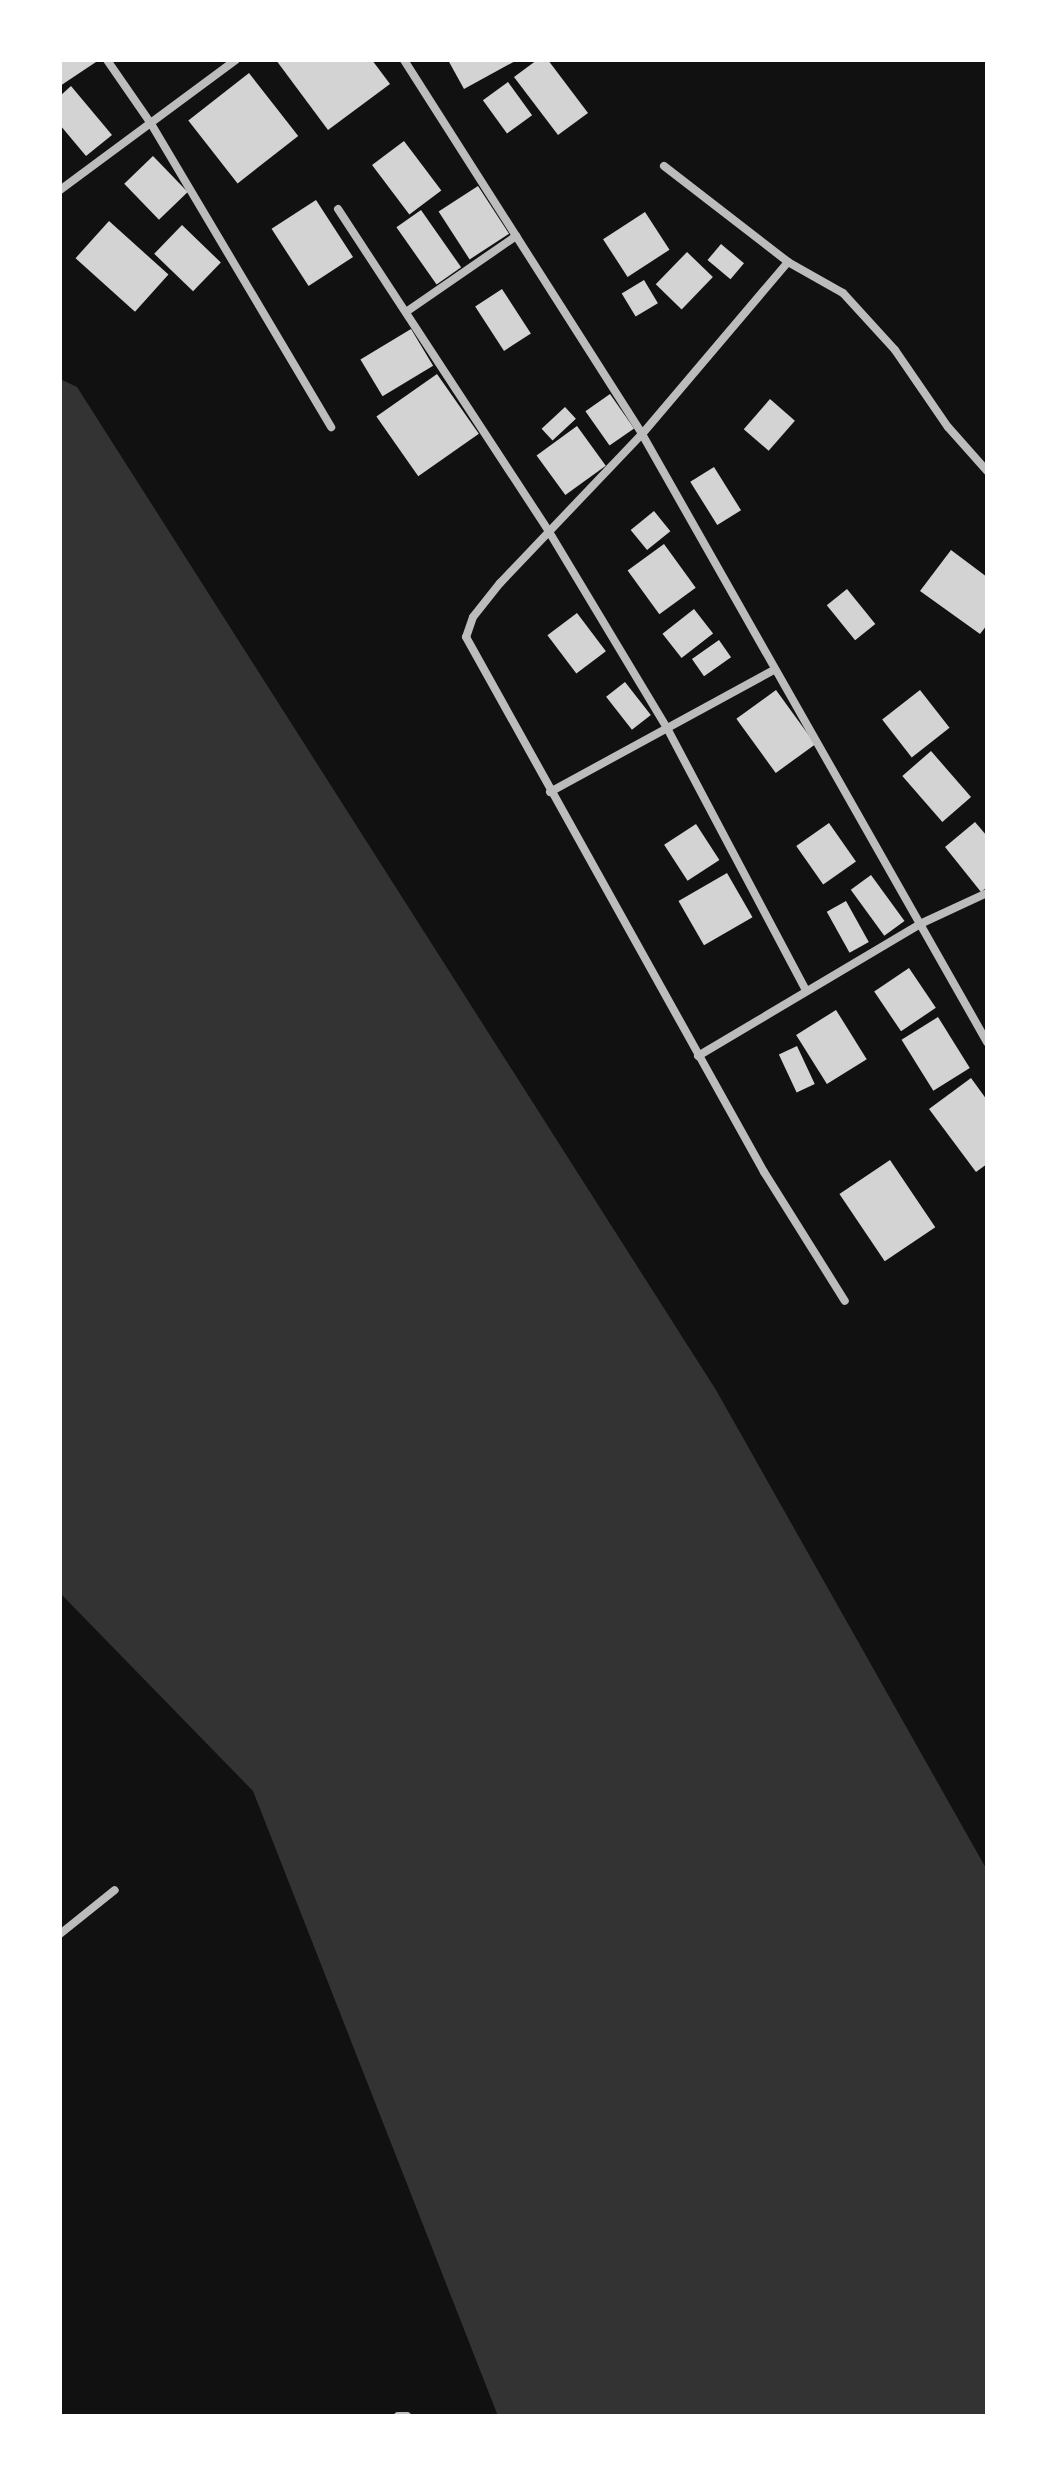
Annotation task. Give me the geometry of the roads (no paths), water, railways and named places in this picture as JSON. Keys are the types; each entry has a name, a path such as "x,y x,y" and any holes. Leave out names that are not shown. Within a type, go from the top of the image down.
{"street":[{"path":"107,60 150,122 331,427"},
{"path":"60,190 236,60"},
{"path":"404,60 642,434 987,1042"},
{"path":"664,166 788,262 843,293 895,350 948,427 987,471"},
{"path":"338,209 548,530 667,728 806,991"},
{"path":"406,312 516,236"},
{"path":"788,262 642,434 548,530 466,629 468,645 698,1056 845,1301"},
{"path":"550,792 774,670"},
{"path":"698,1056 920,924 987,893"},
{"path":"60,1934 115,1890"},
{"path":"398,2416 407,2416"}]}
